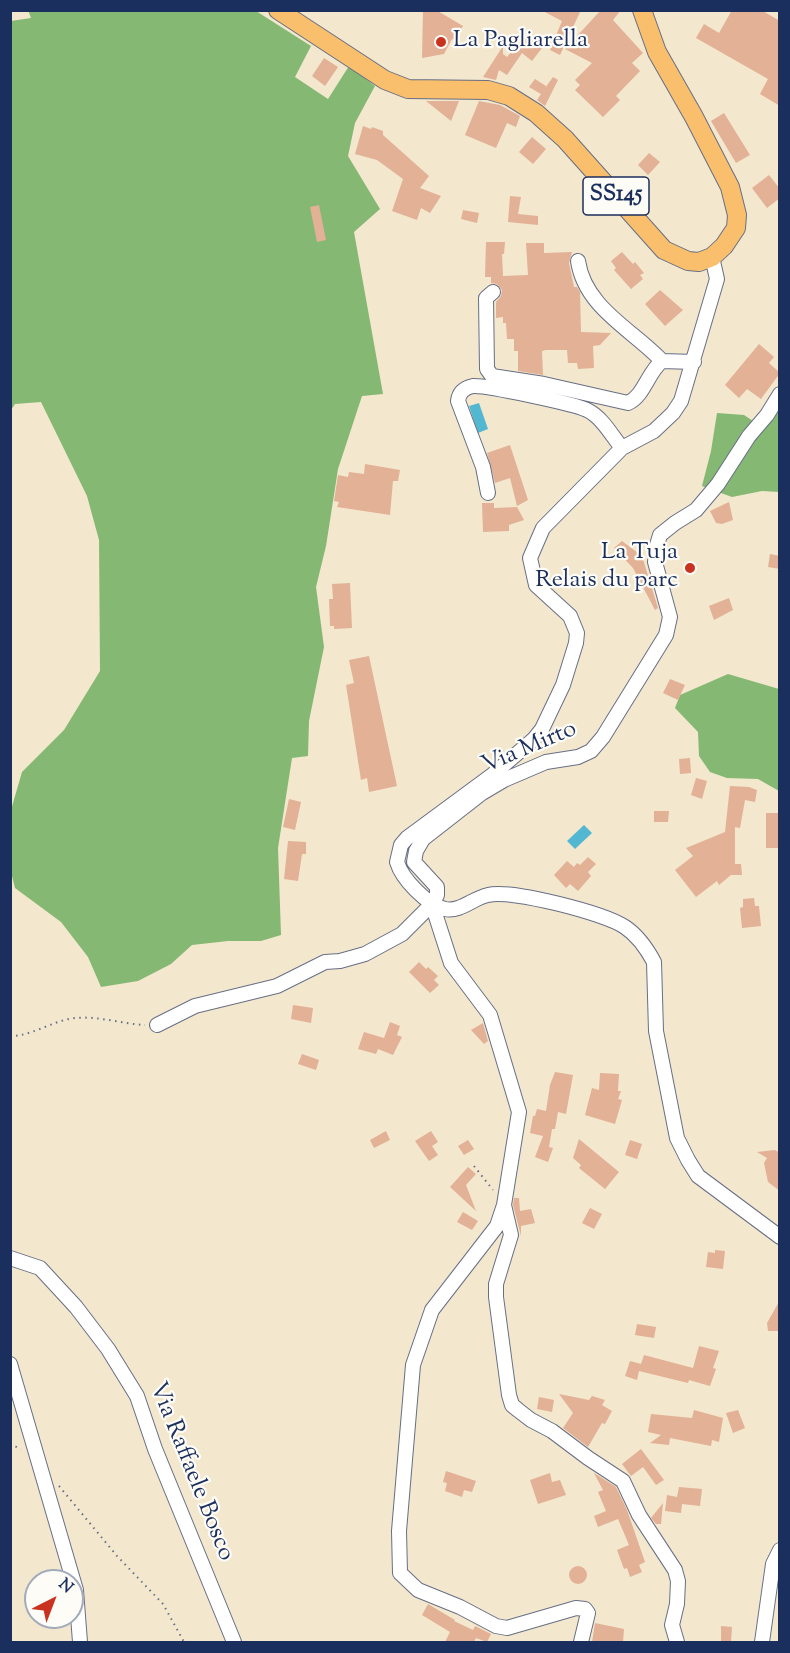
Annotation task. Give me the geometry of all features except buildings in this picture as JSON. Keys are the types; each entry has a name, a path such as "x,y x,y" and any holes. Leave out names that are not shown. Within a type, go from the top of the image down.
{"main road":[{"name":"SS145","path":"278,10 384,80 400,86 488,90 509,96 536,112 566,139 664,250 688,261 699,262 712,257"},
{"path":"642,10 657,52 730,187 737,215 736,228 724,246 712,257"}],"street":[{"path":"712,257 717,279 681,401 673,413 654,431 622,448 543,528 530,558 536,585 570,616 577,633 563,685 543,729 534,740 491,776 407,838 397,855 399,868 408,881 432,904 446,909 463,907 486,895 517,895 570,907 622,925 631,931 654,962 656,1031 677,1137 688,1160 698,1176 780,1237"},
{"path":"578,261 584,282 603,308 662,361"},
{"path":"493,292 486,298 487,369 492,376 544,384 628,403 637,398 650,373 662,361 694,362"},
{"path":"488,493 483,467 458,401 459,395 466,388 491,387 586,409 602,423 622,448"},
{"name":"Via Mirto","path":"432,904 437,894 437,887 414,862 416,851 423,839 504,780 546,762 578,757 591,751 609,730 666,635 670,617 656,562 660,535 696,510 718,484 749,435 767,415 780,394"},
{"path":"157,1025 195,1006 277,986 325,962 340,961 365,954 402,934 432,904"},
{"path":"432,904 451,963 490,1015 519,1112 504,1205 497,1226 432,1310 413,1365 399,1531 400,1573 418,1590 460,1607 496,1626 507,1628 576,1608 585,1609 588,1613 581,1642"},
{"path":"504,1205 511,1235 496,1284 496,1297 512,1405 623,1481 639,1515 675,1570 678,1581 677,1604 672,1625 677,1642"},
{"name":"Via Raffaele Bosco","path":"10,1258 40,1268 108,1349 137,1396 155,1449 234,1642"},
{"path":"10,1364 76,1590 80,1642"},
{"path":"762,1642 773,1564 780,1550"}],"path":[{"path":"10,1036 39,1030 68,1019 86,1017 157,1025"},
{"path":"474,1166 504,1205"},
{"path":"10,1444 38,1458"},
{"path":"60,1486 117,1556 163,1604 184,1642"}],"green space":[{"path":"28,10 256,11 311,46 295,77 328,99 349,66 375,86 355,123 348,156 380,209 354,232 383,394 362,396 338,469 326,546 316,587 324,647 309,721 308,756 292,758 278,848 281,935 261,941 228,941 192,945 171,964 138,981 101,987 88,957 61,922 15,888 11,872 11,810 22,772 64,730 100,671 99,540 87,496 41,402 15,404 11,410 11,21 31,18"},
{"path":"779,395 779,492 762,491 732,497 702,486 717,413 744,415 756,423"},
{"path":"728,674 779,689 779,791 758,779 727,778 710,772 699,756 698,732 675,708 680,695"}],"water":[{"path":"479,403 488,429 478,433 469,406"},
{"path":"584,825 592,833 575,849 567,841"}],"place":[{"name":"La Pagliarella","path":"441,42"},
{"name":"La Tuja Relais du parc","path":"690,568"}]}
